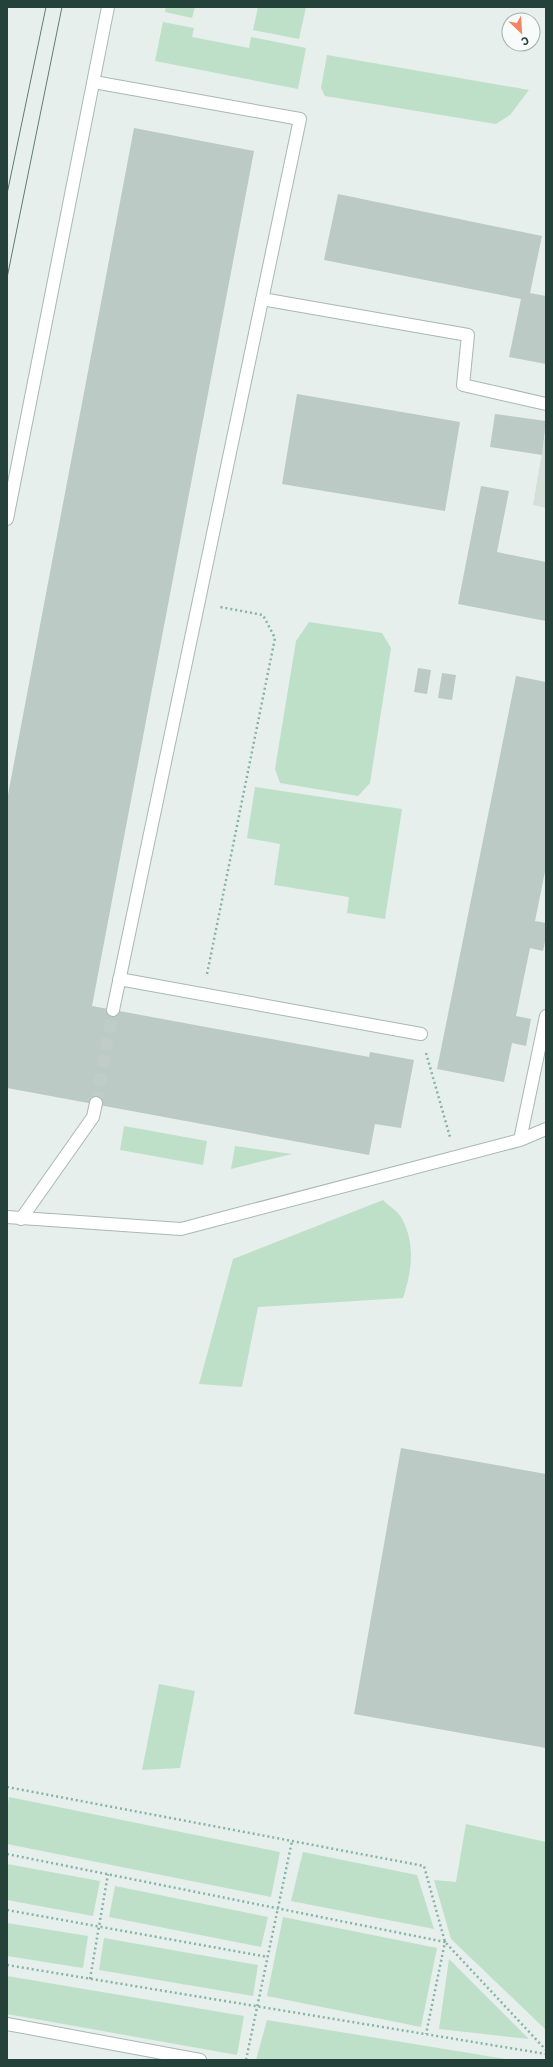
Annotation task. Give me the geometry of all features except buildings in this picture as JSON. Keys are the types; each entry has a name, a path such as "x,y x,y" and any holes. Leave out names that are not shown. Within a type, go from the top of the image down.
{"street":[{"path":"7,519 108,7"},
{"path":"94,82 300,119 200,602 113,1010"},
{"path":"262,299 468,335 463,385 546,404"},
{"path":"119,979 421,1034"},
{"path":"520,1140 546,1016"},
{"path":"21,1219 93,1117 96,1103"},
{"path":"7,1217 181,1229 520,1140 546,1129"},
{"path":"7,2024 200,2060"}],"path":[{"path":"200,602 262,615 276,638 203,994"},
{"path":"421,1034 450,1139"},
{"path":"7,1787 424,1866 445,1942 426,2034"},
{"path":"246,2060 292,1841"},
{"path":"7,1854 445,1942 546,2050"},
{"path":"90,1979 108,1874"},
{"path":"7,1910 268,1957"},
{"path":"7,1965 546,2054"}],"shaded area":[{"path":"546,429 546,508 533,505"}],"green space":[{"path":"166,7 195,7 192,18 165,12"},
{"path":"258,7 306,7 299,39 253,30"},
{"path":"163,22 194,28 192,37 249,48 251,37 306,48 298,89 155,61"},
{"path":"327,55 529,90 510,115 496,124 325,96 321,88"},
{"path":"309,622 382,633 391,648 370,783 358,796 280,783 275,769 296,641"},
{"path":"255,787 402,809 385,919 347,913 349,897 274,885 280,844 247,838"},
{"path":"124,1126 207,1141 203,1165 120,1150"},
{"path":"235,1146 292,1154 231,1169"},
{"path":"383,1200 401,1217 409,1237 411,1257 409,1278 403,1298 258,1307 242,1387 199,1384 233,1259"},
{"path":"159,1684 195,1691 180,1768 142,1770"},
{"path":"9,1797 280,1852 271,1897 7,1844 7,1808"},
{"path":"466,1824 546,1842 546,2030 451,1939 434,1880 456,1882"},
{"path":"303,1852 417,1875 434,1929 291,1901"},
{"path":"7,1864 100,1881 93,1916 7,1900"},
{"path":"115,1886 268,1917 261,1947 109,1917"},
{"path":"283,1917 437,1948 421,2027 267,1996"},
{"path":"7,1923 88,1936 83,1968 7,1956"},
{"path":"104,1938 258,1965 253,1996 99,1970"},
{"path":"449,1959 529,2039 439,2029"},
{"path":"7,1976 244,2016 237,2055 7,2014"},
{"path":"267,2020 512,2060 256,2060"}],"tunnel":[{"path":"96,1103 113,1010"}],"tram line":[{"path":"7,194 46,7"},
{"path":"7,278 62,7"}]}
